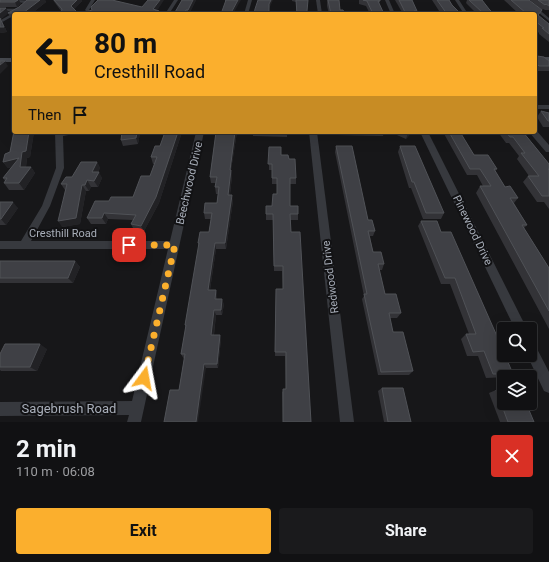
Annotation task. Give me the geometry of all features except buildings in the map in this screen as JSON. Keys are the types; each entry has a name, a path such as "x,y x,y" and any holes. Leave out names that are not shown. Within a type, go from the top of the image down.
{"street":[{"path":"89,12 87,10 93,0"},
{"path":"168,12 176,0"},
{"path":"247,12 250,0"},
{"path":"318,0 320,12"},
{"path":"387,0 392,12"},
{"path":"457,0 465,12"},
{"path":"525,0 549,20"},
{"path":"537,59 549,59"},
{"path":"0,60 12,60"},
{"path":"537,107 549,107"},
{"path":"24,245 46,206 60,168 59,134"},
{"name":"Beechwood Drive","path":"134,422 200,134"},
{"name":"Redwood Drive","path":"313,134 347,422"},
{"name":"Pinewood Drive","path":"425,134 518,322"},
{"path":"535,134 549,150"},
{"name":"Cresthill Road","path":"0,245 175,245"},
{"path":"537,361 549,386"},
{"name":"Sagebrush Road","path":"0,408 137,408"}],"lane":[{"path":"7,1 30,2 26,5"},
{"path":"17,12 22,7"},
{"path":"0,10 20,10"},
{"path":"0,22 12,15"}],"route":[{"path":"129,245 175,245 144,378"}]}
